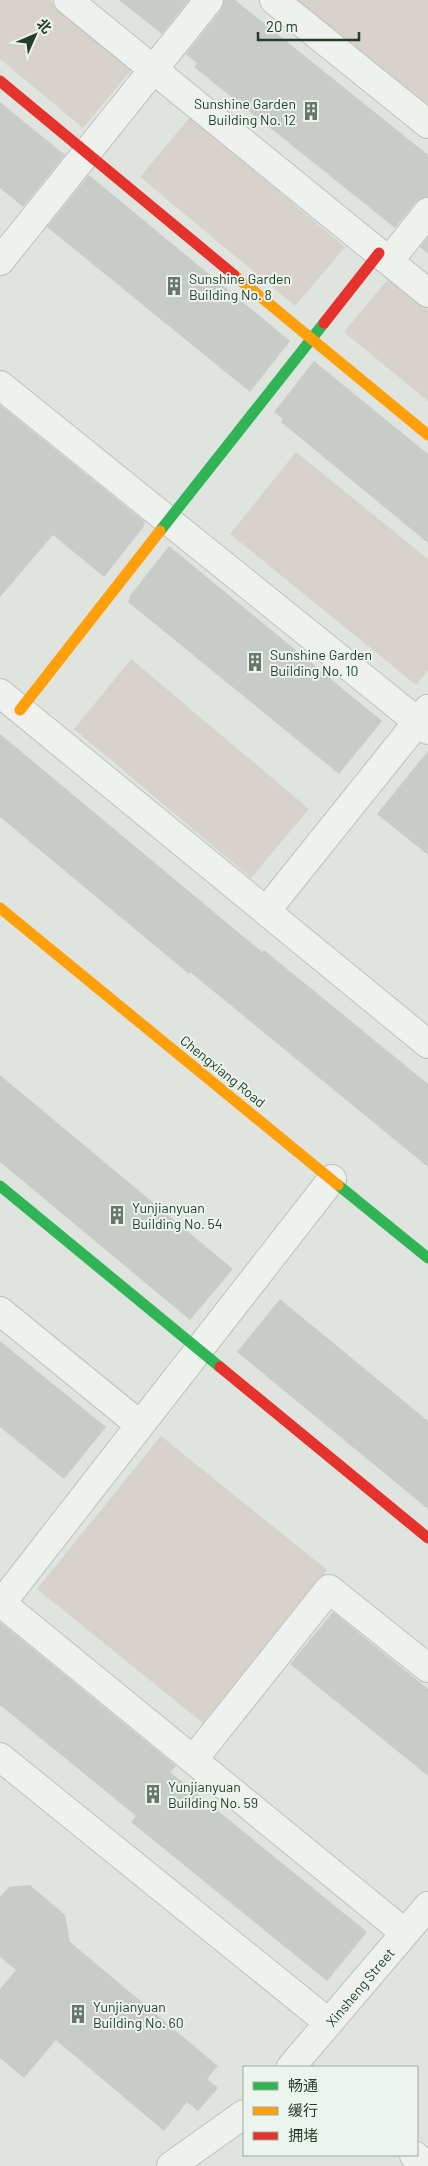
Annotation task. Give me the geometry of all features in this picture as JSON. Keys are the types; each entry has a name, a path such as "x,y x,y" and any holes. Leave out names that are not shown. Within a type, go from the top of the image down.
{"street":[{"path":"68,0 428,293"},
{"path":"0,261 9,232 87,153 209,0"},
{"path":"274,0 428,124"},
{"path":"0,81 428,435"},
{"path":"428,212 384,257 312,339 168,521 10,702 428,1044"},
{"path":"0,385 168,521 425,720 266,911"},
{"name":"Chengxiang Road","path":"0,908 428,1258"},
{"path":"332,1179 1,1604 405,1933"},
{"path":"0,1186 428,1538"},
{"path":"0,1311 140,1425"},
{"path":"193,1760 329,1590 428,1668"},
{"path":"0,1757 328,2023"},
{"name":"Xinsheng Street","path":"302,2063 328,2023 428,1906"},
{"path":"171,2166 243,2115"},
{"path":"415,2156 427,2166"}],"shaded area":[{"path":"0,0 50,0 132,69 83,128 0,59"},
{"path":"293,0 428,0 428,109"},
{"path":"190,117 345,247 295,306 140,177"},
{"path":"389,278 428,310 428,401 344,332"},
{"path":"296,452 428,559 428,670 416,685 230,534"},
{"path":"131,659 309,809 251,878 74,729"},
{"path":"161,1436 327,1570 203,1723 37,1589"}],"building":[{"path":"119,0 189,0 162,34"},
{"name":"Sunshine Garden Building No. 12","path":"224,0 235,0 428,155 428,197 416,202 395,228 194,67 197,63 186,54 221,10"},
{"path":"0,102 65,155 23,207 0,188"},
{"name":"Sunshine Garden Building No. 8","path":"89,175 290,341 250,392 47,227"},
{"path":"428,237 428,254 420,247"},
{"path":"314,361 428,454 428,543 281,422 283,419 274,412"},
{"path":"0,405 145,522 144,526 104,577 53,535 0,597"},
{"name":"Sunshine Garden Building No. 10","path":"169,546 382,721 339,774 128,602 129,597"},
{"path":"0,734 262,952 264,950 428,1084 428,1167 190,972 189,974 0,817"},
{"path":"428,751 428,855 377,814"},
{"name":"Yunjianyuan Building No. 54","path":"0,1075 233,1269 190,1320 0,1162"},
{"path":"280,1299 428,1421 428,1509 237,1352"},
{"path":"0,1341 106,1427 64,1479 0,1427"},
{"path":"333,1612 428,1689 428,1776 290,1664"},
{"name":"Yunjianyuan Building No. 59","path":"0,1622 176,1766 170,1772 367,1932 327,1981 131,1822 136,1816 0,1705"},
{"name":"Yunjianyuan Building No. 60","path":"30,1885 65,1915 70,1942 218,2066 207,2079 218,2088 198,2111 187,2102 164,2131 56,2040 24,2078 0,2058 0,1989 16,1970 0,1957 0,1897 9,1887"}],"traffic: fast":[{"path":"160,531 324,323"},
{"path":"338,1185 428,1258"},
{"path":"0,1186 220,1367"}],"traffic: slow":[{"path":"234,275 428,435"},
{"path":"20,710 160,531"},
{"path":"0,908 338,1185"}],"traffic: jam":[{"path":"0,81 234,275"},
{"path":"324,323 379,253"},
{"path":"220,1367 428,1538"}],"place":[{"name":"Sunshine Garden Building No. 12","path":"311,111"},
{"name":"Sunshine Garden Building No. 8","path":"174,286"},
{"name":"Sunshine Garden Building No. 10","path":"255,662"},
{"name":"Yunjianyuan Building No. 54","path":"117,1215"},
{"name":"Yunjianyuan Building No. 59","path":"153,1794"},
{"name":"Yunjianyuan Building No. 60","path":"78,2014"}]}
